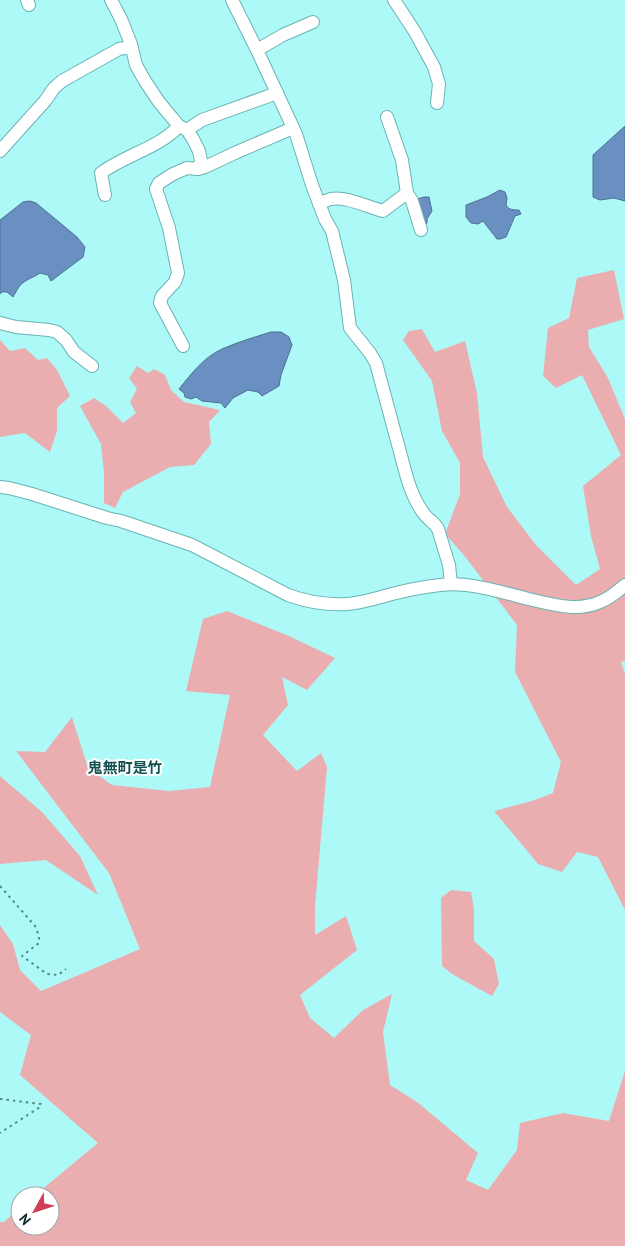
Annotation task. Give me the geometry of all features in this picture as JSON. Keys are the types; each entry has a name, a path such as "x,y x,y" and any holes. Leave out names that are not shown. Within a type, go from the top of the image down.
{"street":[{"path":"111,0 131,44 136,65 145,81 159,102 193,139 199,151 201,161 198,169"},
{"path":"232,0 296,134 319,204 332,231 344,280 350,328 376,363 413,496 426,516 436,524 449,565 451,584"},
{"path":"394,0 415,32 434,67 439,84 437,103"},
{"path":"257,50 283,35 313,22"},
{"path":"0,151 62,81 119,49 131,47"},
{"path":"105,196 101,173 110,166 183,128 277,93"},
{"path":"387,117 402,160 407,194 412,201 421,230"},
{"path":"183,346 160,303 162,296 175,282 178,273 169,228 156,189 159,183 187,168 198,169 205,167 293,128"},
{"path":"319,204 332,199 347,200 383,211 407,194"},
{"path":"0,323 57,332 66,340 74,352 92,366"},
{"path":"0,487 76,507 192,545 266,585 300,600 321,604 348,604 451,584 471,585 557,606 576,608 598,603 612,596 625,585"}],"path":[{"path":"0,886 35,926 39,936 39,943 22,956 47,974 58,975 66,969"},
{"path":"0,1098 41,1104 40,1107 0,1133"}],"shaded area":[{"path":"614,270 624,319 588,330 589,347 608,378 625,419 625,661 621,662 625,674 625,910 598,857 577,852 562,872 538,864 494,811 532,801 553,793 561,762 515,672 517,625 463,554 445,534 460,494 460,463 442,431 432,381 403,340 409,331 422,329 435,352 465,341 477,393 483,457 507,507 536,545 576,585 600,569 591,536 583,486 621,455 582,375 556,388 543,376 548,328 569,318 577,278"},
{"path":"0,340 10,351 25,348 38,360 47,358 57,370 70,396 57,408 57,431 50,452 25,433 0,437"},
{"path":"137,366 148,373 154,369 165,375 171,390 184,402 220,410 209,422 211,444 194,465 170,467 123,492 115,508 104,503 104,473 101,444 80,406 94,398 106,406 123,423 136,413 130,402 137,389 129,378"},
{"path":"227,611 289,636 335,658 307,690 282,677 288,705 263,735 297,771 321,753 327,767 315,906 315,935 346,916 357,950 300,995 310,1018 334,1038 363,1010 392,994 383,1032 390,1085 417,1102 478,1153 466,1180 488,1190 517,1150 520,1123 563,1113 609,1121 625,1071 625,1246 0,1246 0,1222 4,1222 10,1217 10,1236 60,1236 60,1186 46,1186 98,1143 20,1075 31,1035 0,1012 0,925 13,944 20,970 41,991 140,949 109,873 16,751 45,752 72,717 88,768 112,785 169,791 210,787 230,695 186,691 203,619"},
{"path":"0,776 42,812 80,856 98,895 46,860 0,864"},
{"path":"451,890 471,892 474,909 474,941 494,959 499,984 492,996 452,974 442,966 441,898"}],"water":[{"path":"625,126 625,201 614,198 600,200 593,197 593,155"},
{"path":"500,190 505,192 507,207 519,210 521,214 515,216 506,237 497,239 483,221 478,224 471,223 466,217 466,205"},
{"path":"429,197 432,211 425,224 417,199"},
{"path":"30,201 36,203 77,237 85,247 83,257 51,281 48,275 40,273 22,283 13,297 7,292 0,294 0,220 23,202"},
{"path":"271,332 281,332 289,337 292,345 279,386 262,396 258,392 248,390 233,398 225,408 221,403 202,401 196,397 191,399 185,397 184,393 179,389 198,366 215,352"}],"district":[{"name":"鬼無町是竹","path":"125,768"}]}
